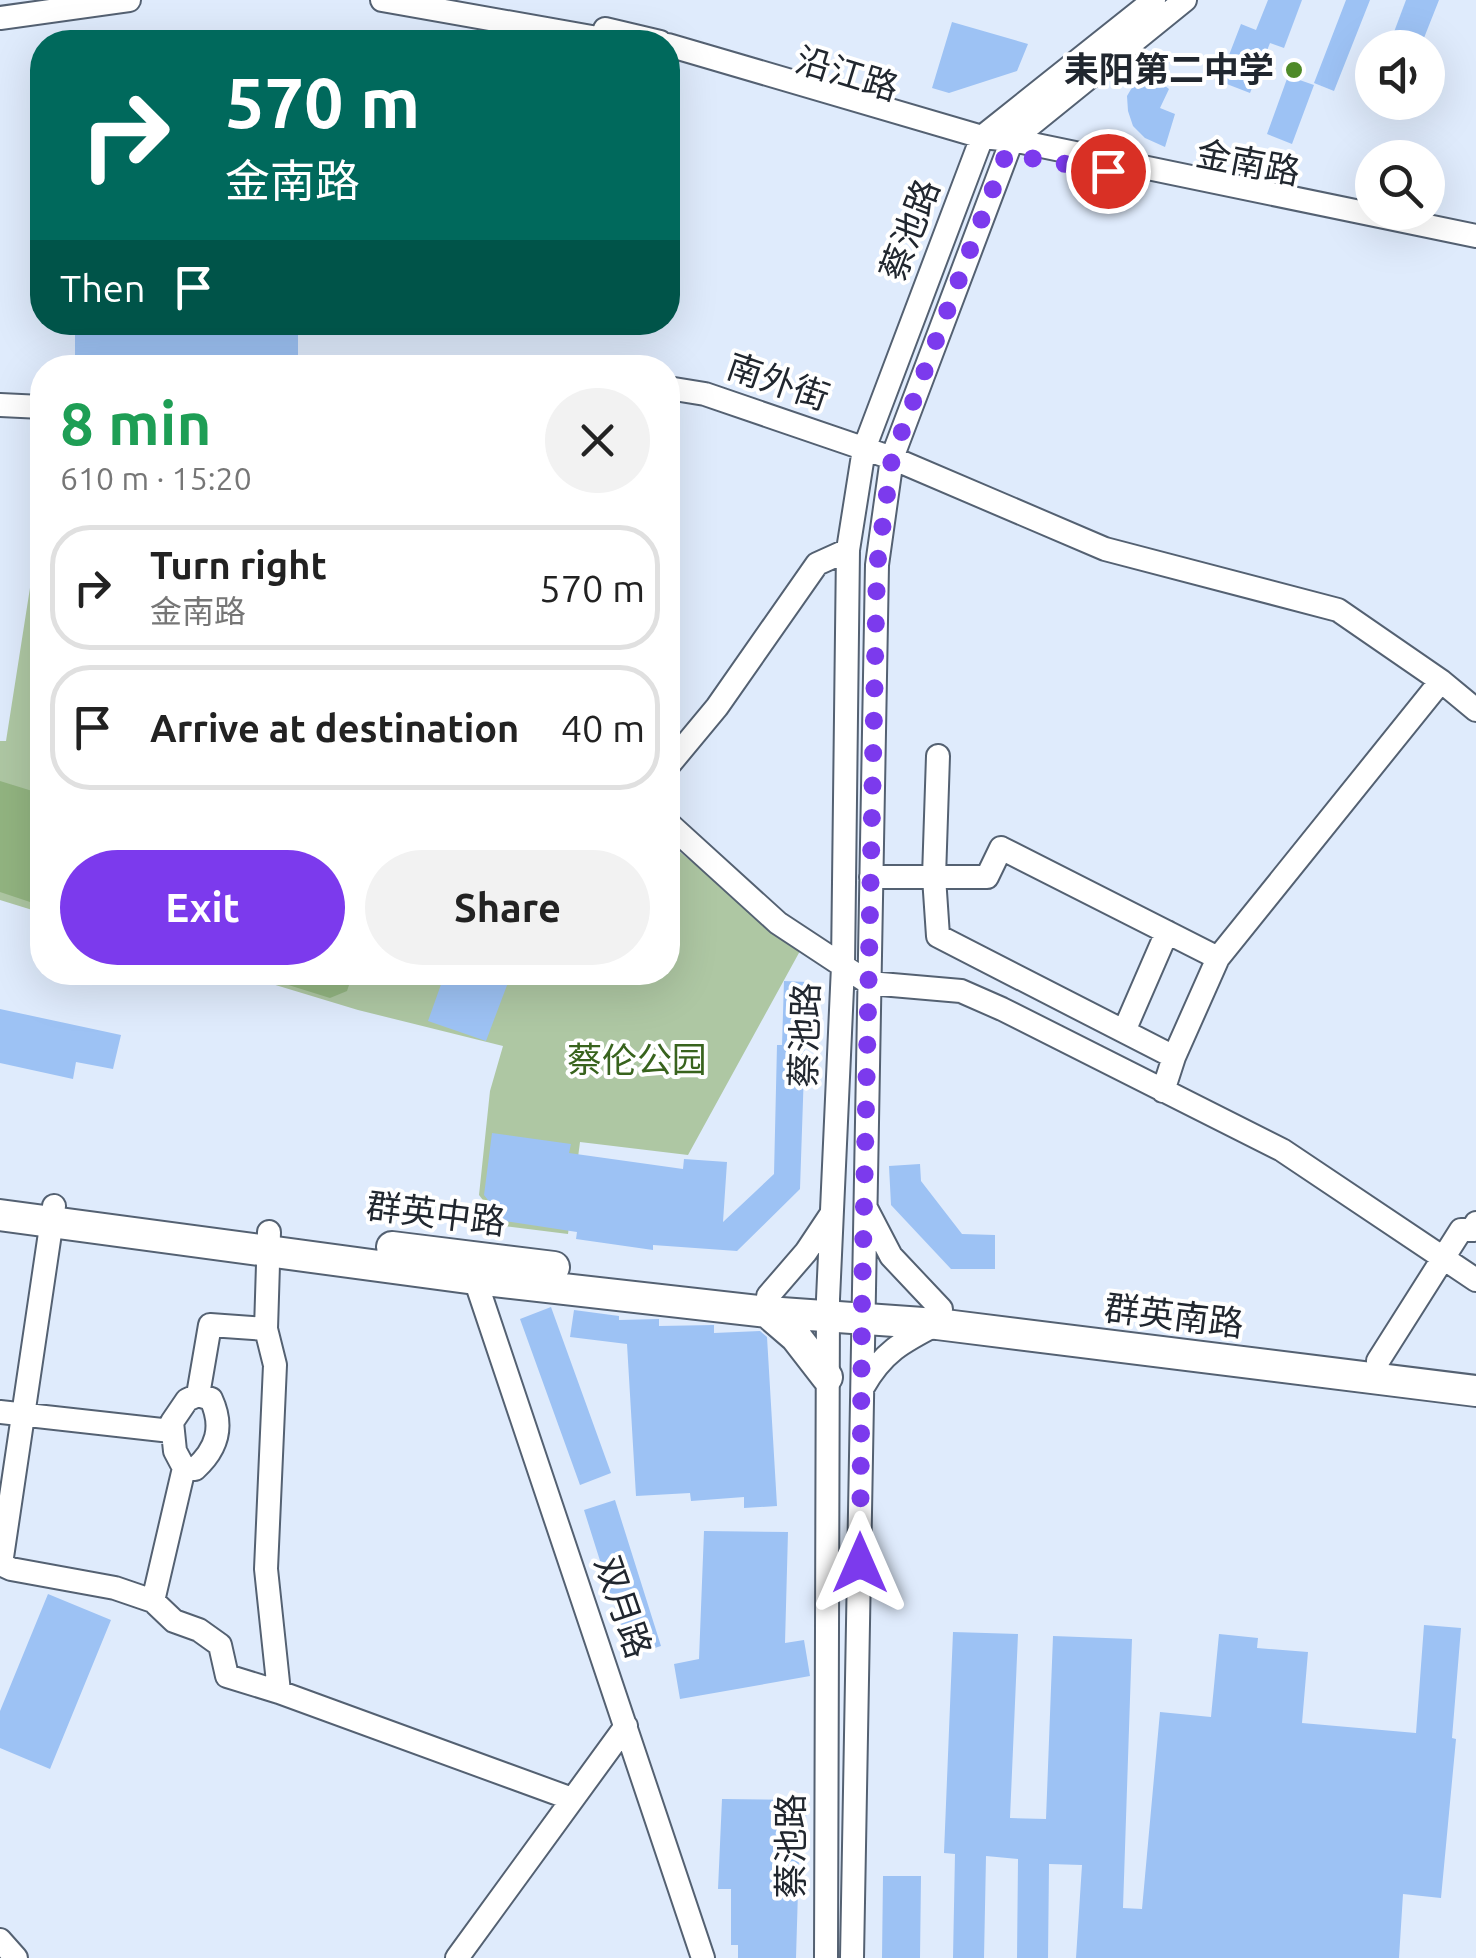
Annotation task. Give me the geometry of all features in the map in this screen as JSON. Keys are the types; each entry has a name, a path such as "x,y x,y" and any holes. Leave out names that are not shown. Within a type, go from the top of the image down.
{"main road":[{"name":"群英中路","path":"0,1199 52,1214 768,1304"},
{"name":"群英中路","path":"0,1216 52,1214"},
{"name":"群英中路","path":"268,1241 475,1279 862,1310"},
{"path":"768,1304 827,1378"},
{"name":"群英南路","path":"862,1310 1378,1361 1476,1375"},
{"name":"群英南路","path":"939,1317 1476,1391"}],"street":[{"path":"0,4 28,0"},
{"path":"0,18 129,0"},
{"path":"382,0 552,30"},
{"path":"466,0 605,30"},
{"path":"980,144 1154,0"},
{"path":"1009,147 1185,0"},
{"name":"沿江路","path":"680,49 980,144"},
{"name":"沿江路","path":"680,58 980,144 1009,147"},
{"name":"蔡池路","path":"826,1958 828,1307 842,966 848,550 864,449 980,144"},
{"name":"蔡池路","path":"852,1958 877,566 892,458 1009,147"},
{"name":"金南路","path":"1009,147 1072,164 1476,240"},
{"name":"南外街","path":"680,390 705,394 892,458 1105,549 1338,610 1476,710"},
{"path":"0,404 30,406"},
{"path":"680,752 717,707 817,564 848,550"},
{"path":"1163,1091 1174,1056 1218,958 1441,681"},
{"path":"938,756 934,876 938,936 1174,1056"},
{"path":"680,834 778,923 869,984 961,991 974,997 1282,1150 1476,1280"},
{"path":"871,877 987,877 1000,848 1218,958"},
{"path":"1124,1031 1168,932"},
{"path":"974,997 986,960"},
{"path":"861,1390 876,1364 894,1347 939,1317 891,1256 864,1204"},
{"path":"768,1304 832,1212"},
{"path":"52,1214 0,1564 115,1588 154,1601 174,1620 199,1630 220,1646 227,1676 572,1800"},
{"path":"1378,1361 1460,1230 1472,1230 1476,1223"},
{"path":"268,1241 266,1329 275,1365 266,1570 279,1692"},
{"name":"双月路","path":"475,1279 703,1958"},
{"path":"198,1395 210,1324 266,1329"},
{"path":"154,1601 184,1468 175,1452 172,1422 187,1400 198,1395 211,1399 218,1414 218,1438 208,1458 196,1469 184,1468"},
{"path":"0,1412 172,1431"},
{"path":"458,1958 626,1726"},
{"path":"0,1940 16,1958"}],"green space":[{"path":"30,588 30,909 0,900 0,741 6,741"},
{"name":"蔡伦公园","path":"680,852 800,951 688,1155 580,1142 568,1234 503,1226 479,1195 490,1091 503,1046 276,985 680,985"}],"shaded area":[{"path":"0,781 30,790 30,902 0,892"},
{"path":"288,985 349,985 347,991 330,998"}],"building":[{"path":"1268,0 1302,0 1284,48 1270,43 1250,93 1219,81 1241,24 1256,30"},
{"path":"1346,0 1370,0 1334,91 1314,83"},
{"path":"1406,0 1439,0 1427,30 1395,30"},
{"path":"952,22 1028,44 1017,71 949,93 932,88"},
{"path":"1143,69 1169,89 1160,108 1175,114 1165,147 1145,138 1133,126 1128,111 1127,96"},
{"path":"1288,76 1314,85 1292,144 1267,134"},
{"path":"75,335 298,335 298,355 75,355"},
{"path":"784,981 807,982 800,1189 737,1251 653,1245 653,1250 576,1239 577,1232 504,1221 484,1195 492,1133 571,1144 569,1153 683,1169 684,1159 727,1162 723,1222 774,1174 777,1045 782,1045"},
{"path":"441,985 507,985 486,1041 428,1021"},
{"path":"0,1009 121,1035 113,1069 76,1062 73,1079 0,1063"},
{"path":"920,1164 921,1181 962,1234 995,1235 995,1269 951,1269 891,1205 889,1166"},
{"path":"551,1307 611,1473 580,1485 520,1319"},
{"path":"574,1310 619,1316 619,1320 659,1319 659,1326 714,1325 714,1333 760,1331 767,1337 777,1506 744,1508 744,1497 691,1501 690,1493 636,1496 627,1344 570,1337"},
{"path":"615,1500 661,1646 630,1656 584,1510"},
{"path":"704,1531 788,1532 785,1643 804,1640 810,1676 680,1699 674,1664 699,1659"},
{"path":"48,1594 111,1620 50,1769 0,1748 0,1711"},
{"path":"1424,1625 1461,1628 1452,1738 1456,1739 1441,1898 1403,1894 1399,1958 1076,1958 1082,1865 1049,1864 1048,1958 1017,1958 1018,1859 986,1856 984,1958 953,1958 955,1854 944,1853 953,1632 1018,1634 1010,1818 1046,1819 1053,1636 1132,1639 1123,1908 1142,1909 1160,1712 1211,1717 1219,1634 1258,1638 1257,1648 1308,1652 1302,1723 1416,1733"},
{"path":"722,1799 807,1800 804,1857 799,1857 796,1958 738,1958 738,1945 731,1945 731,1889 718,1889"},
{"path":"883,1876 921,1876 920,1958 882,1958"}],"place":[{"name":"耒阳第二中学","path":"1294,70"}],"route":[{"path":"860,1563 877,566 887,476 1006,154 1108,171"}]}
